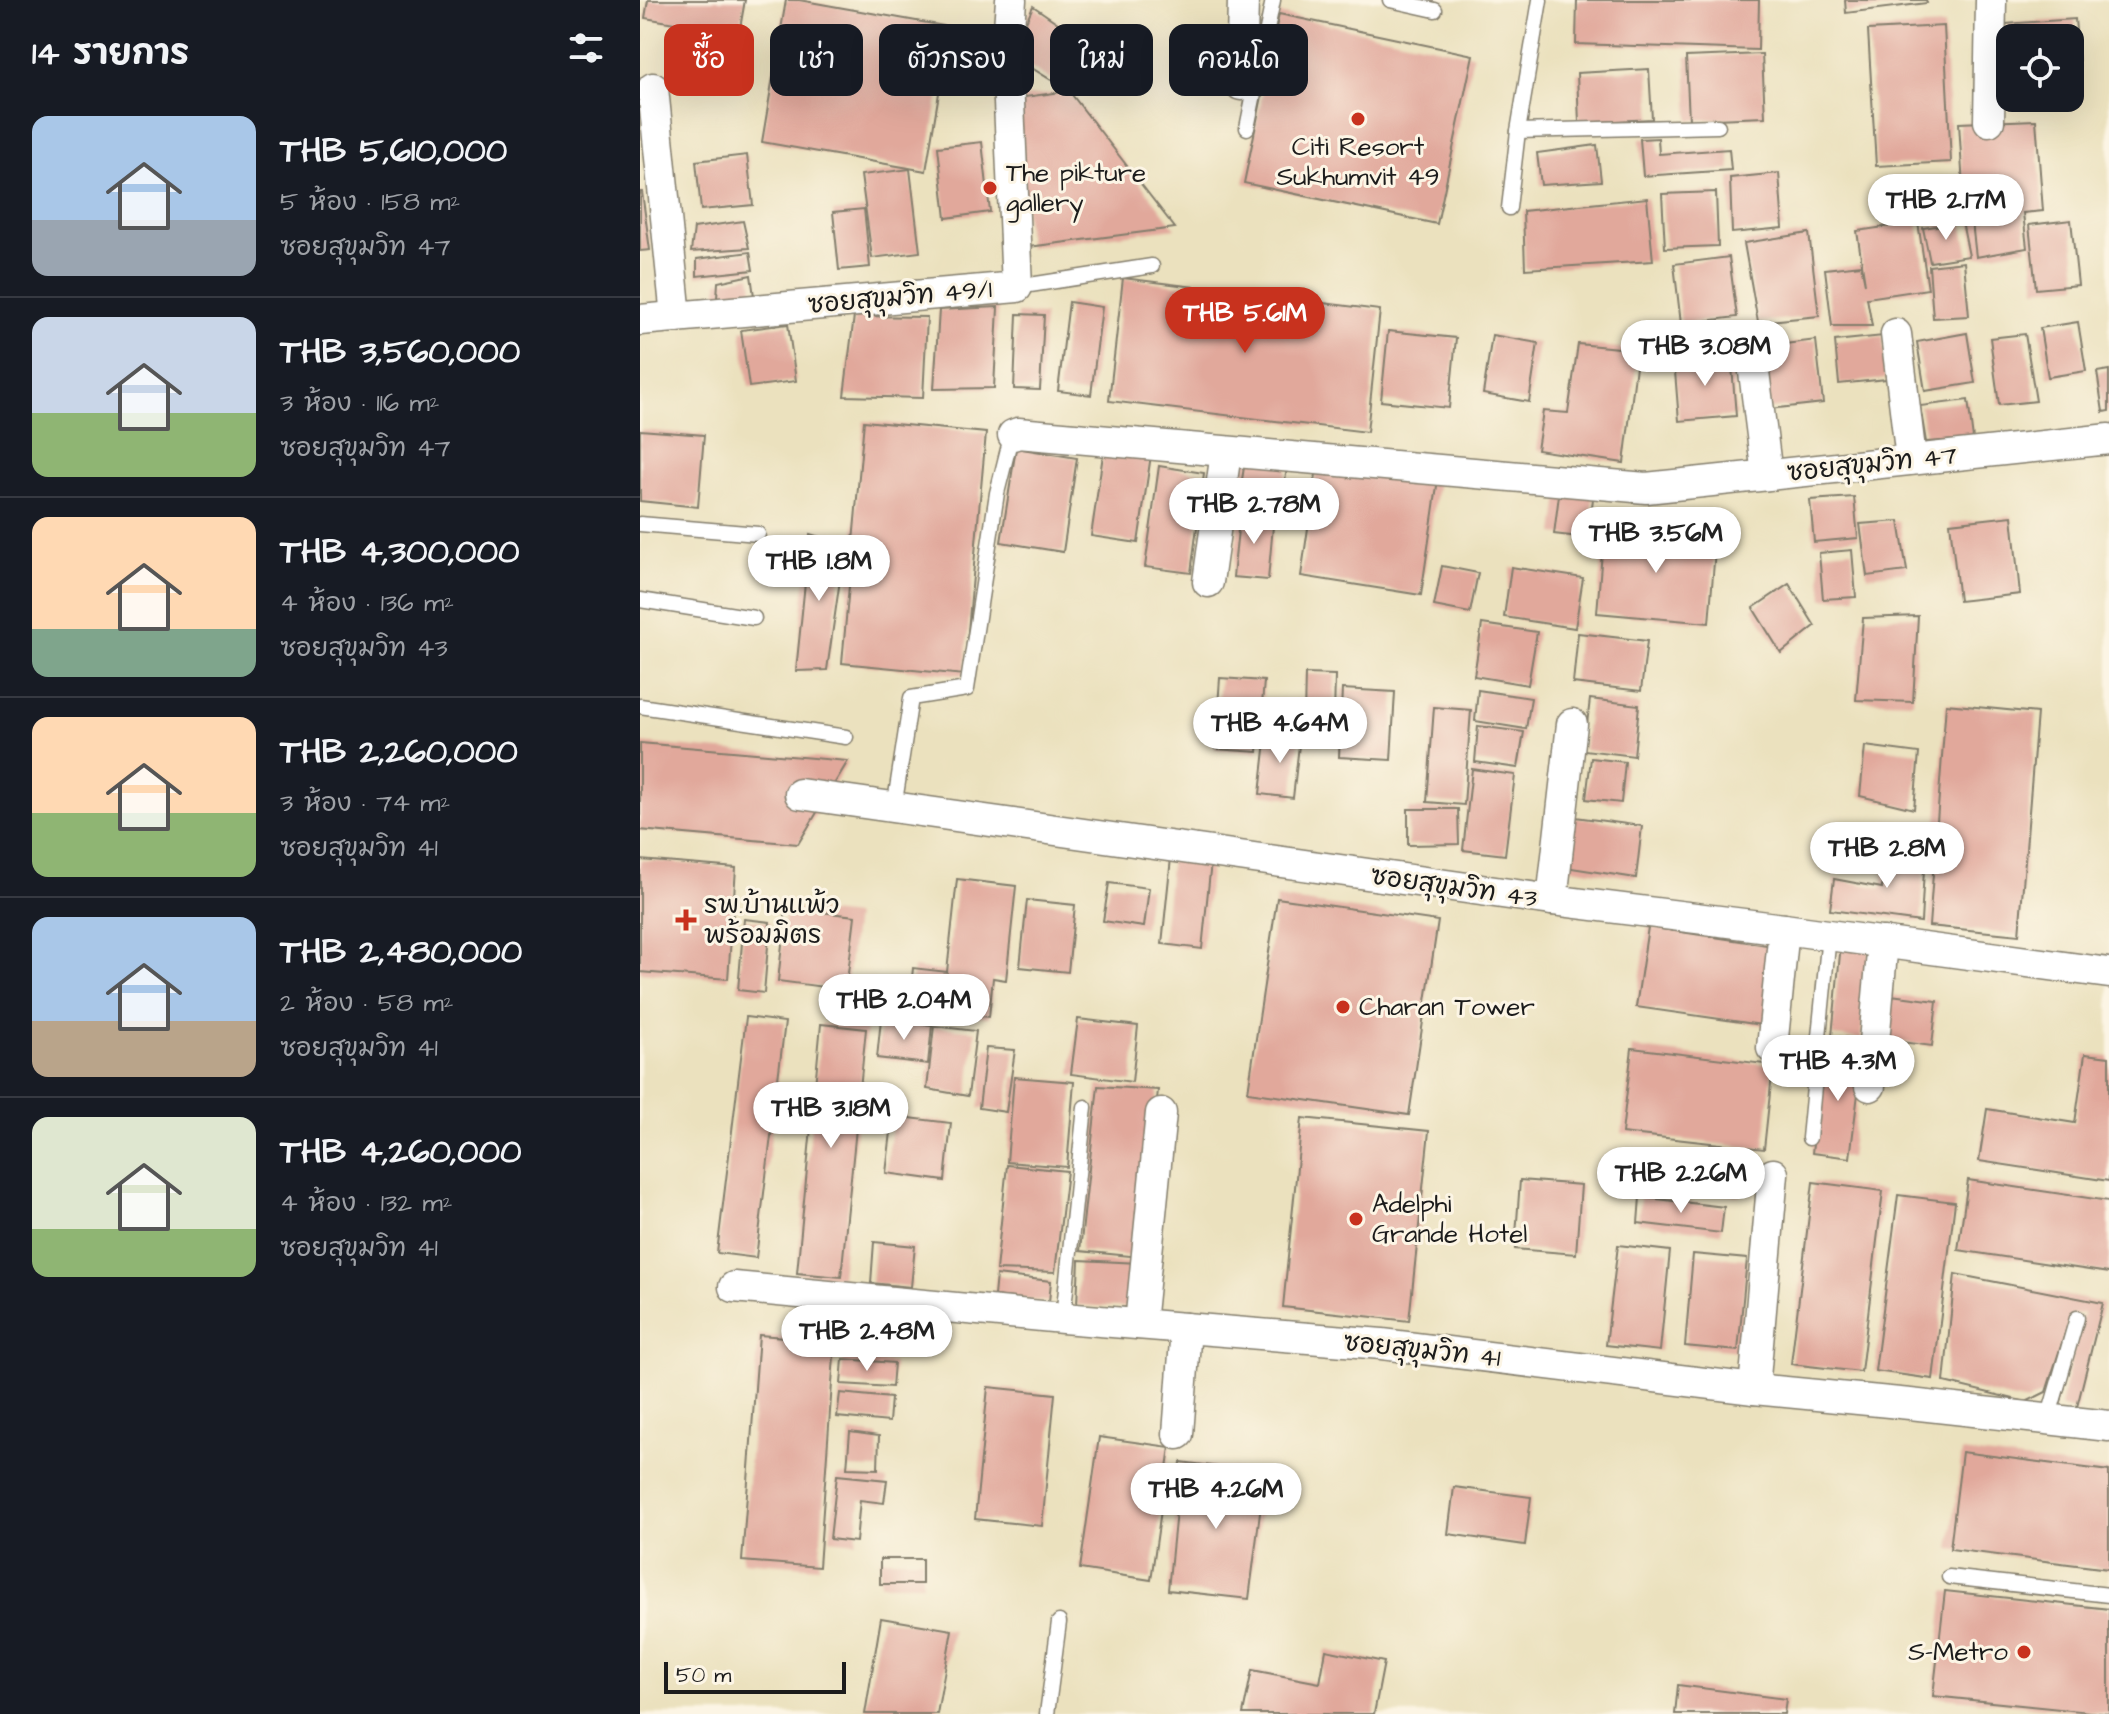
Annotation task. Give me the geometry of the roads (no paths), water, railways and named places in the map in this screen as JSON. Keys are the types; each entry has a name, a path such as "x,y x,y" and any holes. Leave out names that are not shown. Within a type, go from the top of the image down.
{"street":[{"name":"ซอยสุขุมวิท 49/1","path":"640,320 1017,287 1007,56 1011,0"},
{"path":"1242,24 1243,0"},
{"path":"1989,121 1991,0"},
{"path":"653,88 676,317"},
{"path":"1896,334 1911,459"},
{"path":"1752,356 1767,475"},
{"name":"ซอยสุขุมวิท 47","path":"1013,435 1018,433 1646,488 2109,439"},
{"path":"1208,582 1226,452"},
{"path":"1552,900 1572,724"},
{"name":"ซอยสุขุมวิท 43","path":"800,794 1552,900 2109,973"},
{"path":"1772,1048 1784,929"},
{"path":"1870,1086 1883,942"},
{"path":"1140,1324 1161,1113"},
{"path":"1754,1389 1773,1174"},
{"name":"ซอยสุขุมวิท 41","path":"734,1287 1382,1344 1754,1389 2109,1426"},
{"path":"1178,1434 1186,1328"}],"lane":[{"path":"1247,128 1273,0"},
{"path":"1390,0 1435,10"},
{"path":"1509,208 1518,131 1540,0"},
{"path":"1518,131 1718,126"},
{"path":"1017,287 1152,266"},
{"path":"894,808 911,698 967,689 997,493 1013,435"},
{"path":"640,524 758,534"},
{"path":"640,600 754,618"},
{"path":"640,706 846,737"},
{"path":"1809,1138 1829,935"},
{"path":"1063,1318 1085,1107"},
{"path":"2048,1419 2077,1318"},
{"path":"1949,1577 2109,1595"},
{"path":"1047,1714 1059,1622"}],"place":[{"name":"Citi Resort Sukhumvit 49","path":"1358,119"},
{"name":"The pikture gallery","path":"990,188"},
{"name":"รพ.บ้านแพ้ว พร้อมมิตร","path":"686,920"},
{"name":"Charan Tower","path":"1343,1007"},
{"name":"Adelphi Grande Hotel","path":"1356,1219"},
{"name":"S-Metro","path":"2024,1652"}]}
